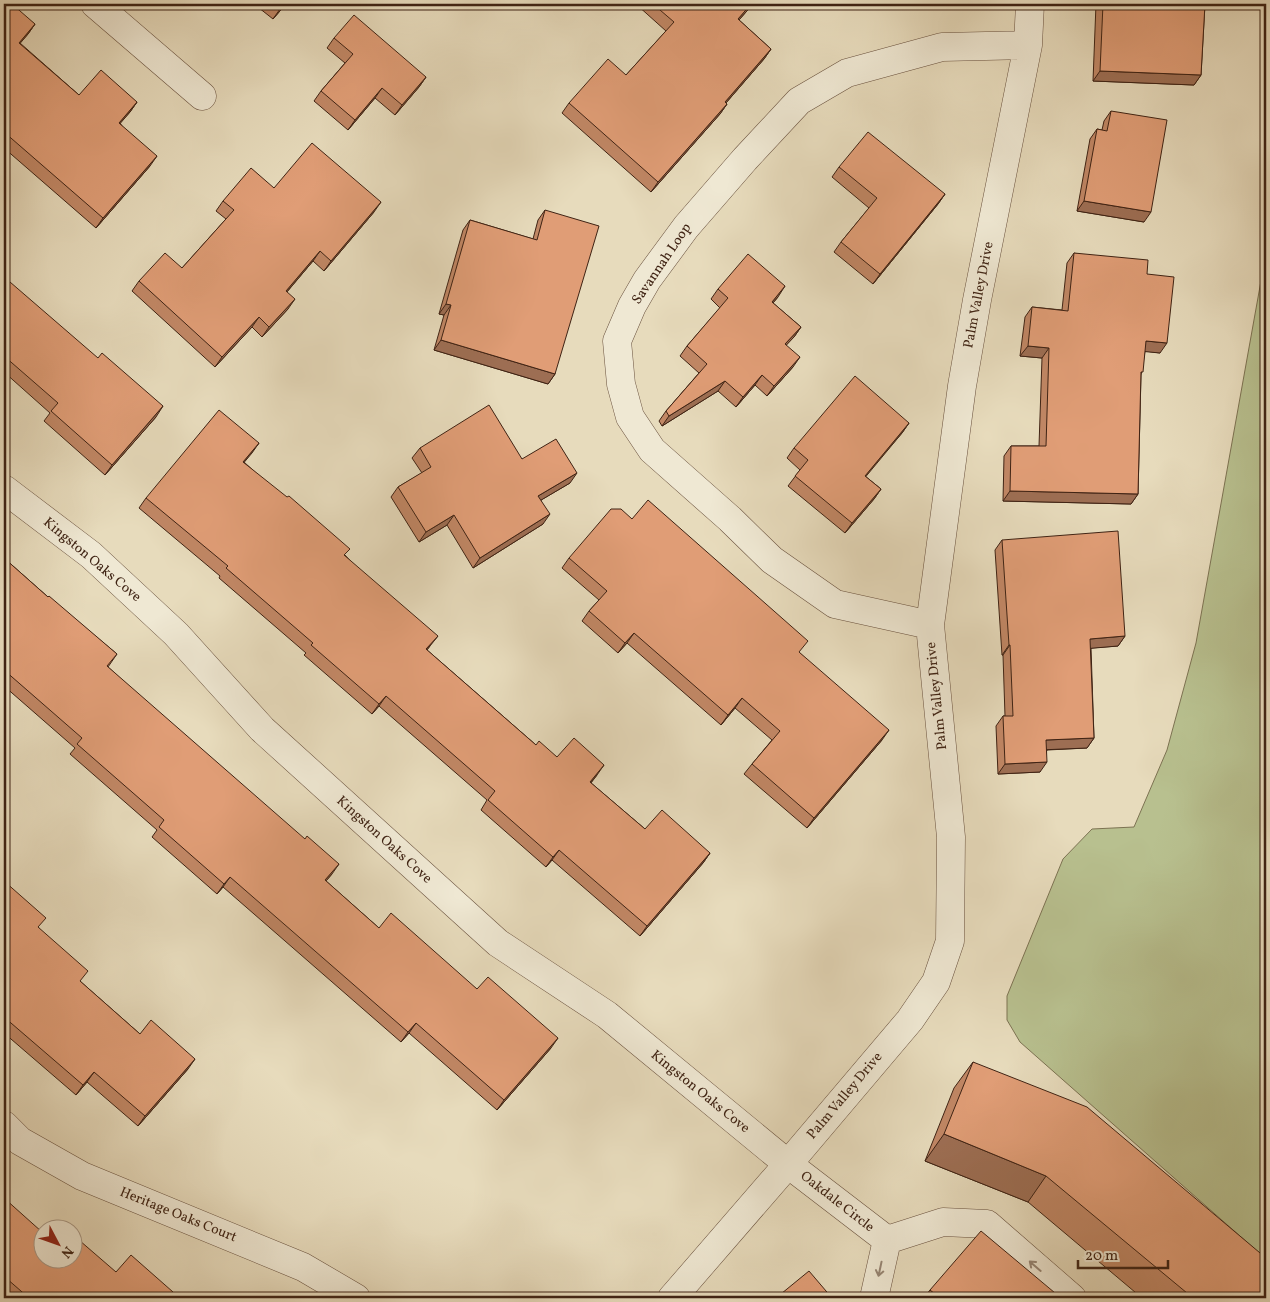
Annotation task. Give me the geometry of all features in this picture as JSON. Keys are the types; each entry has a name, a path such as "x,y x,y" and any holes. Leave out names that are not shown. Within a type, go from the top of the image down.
{"street":[{"path":"95,4 202,96"},
{"name":"Palm Valley Drive","path":"672,1298 910,1020 936,982 950,941 951,836 930,625 962,386 977,300 1028,45 1030,4"},
{"name":"Savannah Loop","path":"930,625 835,604 772,560 730,519 652,450 630,417 621,384 617,341 632,306 647,280 686,227 799,101 848,73 942,47 1028,45"},
{"name":"Kingston Oaks Cove","path":"4,488 91,556 169,627 262,729 498,943 607,1015 788,1164"},
{"name":"Heritage Oaks Court","path":"4,1125 20,1141 82,1176 303,1267 356,1298"},
{"name":"Oakdale Circle","path":"788,1164 887,1240"},
{"name":"Oakdale Circle","path":"887,1240 943,1222 987,1224 1072,1298"},
{"name":"Oakdale Circle","path":"874,1298 887,1240"}],"green space":[{"path":"1266,253 1266,1259 1020,1042 1007,1020 1007,996 1063,859 1092,829 1134,827 1167,750 1196,643"}],"building":[{"path":"4,4 12,4 35,24 19,43 79,95 101,70 137,102 119,123 157,156 103,218 4,132"},
{"path":"273,4 284,4 280,9"},
{"path":"653,4 751,4 738,19 771,49 725,102 727,104 658,182 569,103 608,59 626,75 674,22"},
{"path":"1103,4 1205,4 1201,75 1100,71"},
{"path":"354,15 426,77 402,105 382,88 355,120 321,91 353,54 334,38"},
{"path":"1111,111 1167,120 1151,212 1084,201 1097,129 1107,131"},
{"path":"868,132 945,194 880,274 841,242 877,198 839,167"},
{"path":"312,143 381,202 331,261 320,251 286,291 295,299 269,327 259,317 222,357 139,281 165,253 182,268 234,210 223,201 251,168 274,188"},
{"path":"545,210 599,226 555,374 441,340 451,305 446,304 470,220 537,240"},
{"path":"1074,253 1148,260 1147,274 1174,277 1167,343 1146,341 1143,372 1141,372 1138,494 1010,491 1011,446 1046,446 1049,348 1028,346 1032,307 1068,311"},
{"path":"748,254 785,286 772,302 801,327 785,344 800,357 774,386 762,375 743,397 725,381 669,416 666,411 707,364 687,346 728,298 718,289"},
{"path":"10,282 98,358 102,353 163,406 112,465 51,411 58,403 4,356 4,289"},
{"path":"855,376 909,423 865,476 881,489 852,523 795,476 808,460 794,448"},
{"path":"489,405 522,459 556,439 577,473 538,496 550,514 480,558 454,515 426,532 398,487 431,467 420,448"},
{"path":"219,410 259,443 243,462 287,497 289,496 350,549 344,555 438,636 426,649 536,745 539,741 557,757 574,738 604,765 590,782 645,829 662,810 710,853 647,926 559,850 553,857 488,800 495,791 386,696 379,704 311,645 313,643 226,568 228,566 146,498"},
{"path":"648,500 808,641 799,652 889,730 814,818 752,764 780,731 742,698 728,715 634,633 625,643 589,611 607,591 569,558 611,509 621,509 632,519"},
{"path":"1118,531 1125,636 1090,639 1094,738 1046,740 1047,762 1005,764 1003,716 1013,716 1002,540"},
{"path":"4,558 117,654 107,666 305,839 307,836 339,864 325,880 379,928 391,913 477,989 488,977 558,1038 504,1100 416,1023 408,1032 230,877 224,884 159,827 164,820 77,744 82,738 4,670"},
{"path":"4,881 46,918 38,927 88,971 80,981 140,1034 151,1020 195,1059 145,1116 94,1072 83,1085 4,1017"},
{"path":"973,1062 1087,1107 1266,1258 1266,1298 1193,1298 1046,1176 944,1134"},
{"path":"4,1198 32,1223 32,1270 82,1270 82,1243 116,1272 131,1255 173,1292 168,1298 29,1298 6,1278 4,1281"},
{"path":"981,1231 1061,1298 940,1298 930,1290"},
{"path":"809,1271 832,1298 776,1298"}]}
